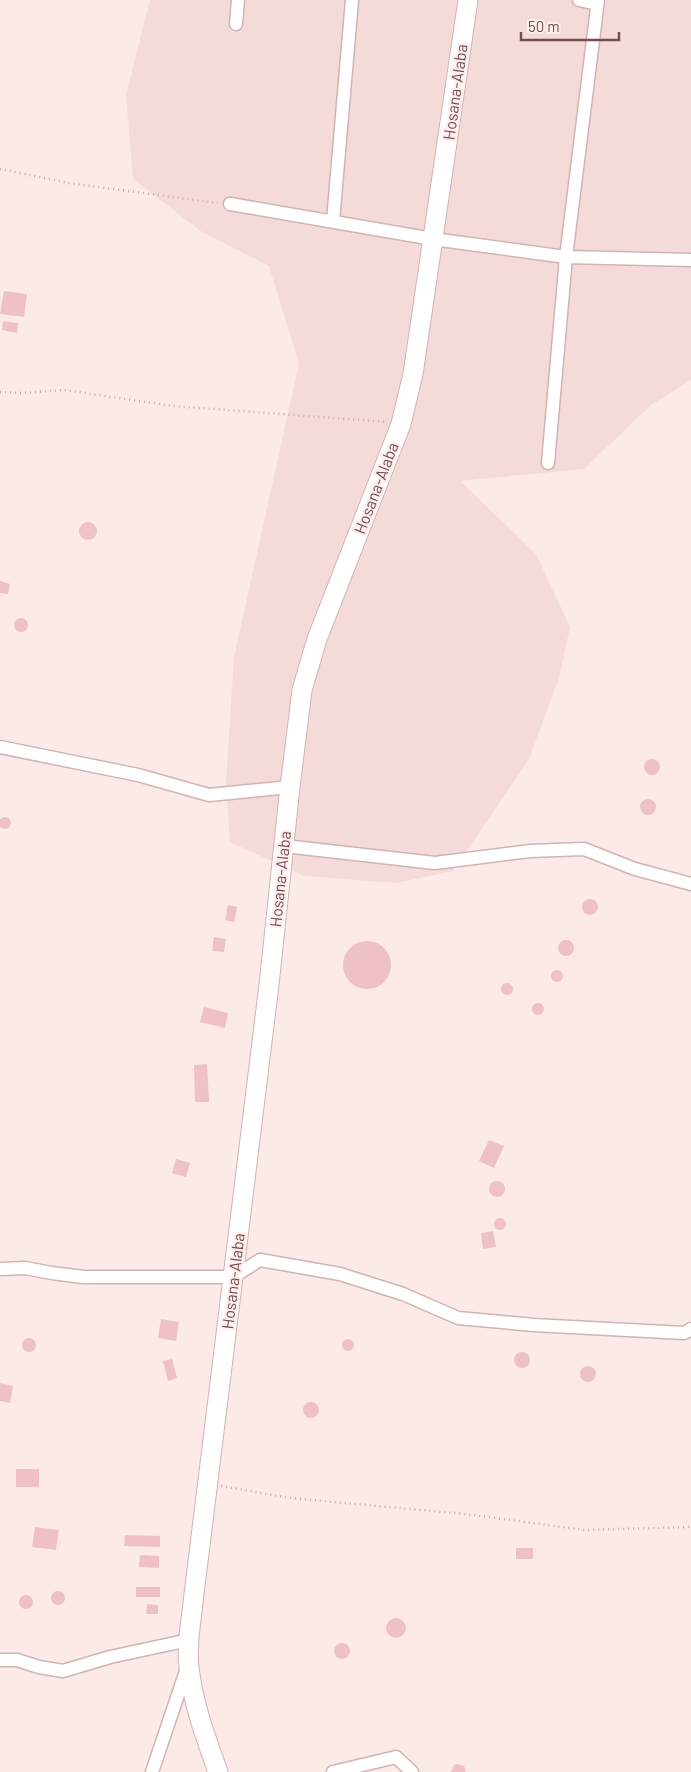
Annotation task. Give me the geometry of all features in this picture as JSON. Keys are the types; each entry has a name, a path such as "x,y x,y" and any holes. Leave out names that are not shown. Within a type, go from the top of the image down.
{"main road":[{"name":"Hosana-Alaba","path":"218,1772 195,1703 188,1666 190,1640 207,1484 268,995 302,690 317,639 401,424 413,374 468,0"}],"street":[{"path":"236,24 238,0"},
{"path":"333,221 352,0"},
{"path":"548,463 566,257 597,2 579,0"},
{"path":"230,204 433,240 566,257 691,260"},
{"path":"0,747 138,775 209,795 290,787"},
{"path":"284,846 435,863 530,851 584,849 635,869 691,884"},
{"path":"0,1269 25,1268 83,1277 233,1278 260,1260 340,1274 402,1294 458,1318 534,1325 684,1333 691,1330"},
{"path":"0,1660 17,1660 63,1671 110,1657 190,1640"},
{"path":"152,1772 188,1666"},
{"path":"334,1772 396,1756 412,1772"}],"path":[{"path":"0,169 68,183 230,204"},
{"path":"0,392 23,393 64,390 173,406 401,424"},
{"path":"207,1484 290,1498 465,1514 585,1530 691,1527"}],"shaded area":[{"path":"150,0 691,0 691,380 651,405 584,469 460,481 536,554 570,627 559,678 529,759 453,871 396,883 304,876 230,842 226,782 234,657 299,364 269,266 202,232 133,179 126,95"}],"building":[{"path":"4,291 27,294 24,317 0,314"},
{"path":"3,321 18,323 17,333 2,330"},
{"path":"84,522 92,522 97,527 95,538 84,540 79,535 79,527"},
{"path":"0,581 10,584 8,594 0,593"},
{"path":"21,618 26,620 28,625 26,630 21,632 16,630 14,625 16,620"},
{"path":"652,759 658,761 660,767 658,773 652,775 646,773 644,767 646,761"},
{"path":"648,799 654,801 656,807 654,813 648,815 642,813 640,807 642,801"},
{"path":"3,817 7,817 11,823 7,829 3,829 -1,825 -1,821"},
{"path":"590,899 596,901 598,907 596,913 590,915 584,913 582,907 584,901"},
{"path":"228,905 237,907 234,922 225,920"},
{"path":"214,937 226,939 224,952 212,951"},
{"path":"566,940 572,942 574,948 572,954 566,956 560,954 558,948 560,942"},
{"path":"367,941 376,943 384,948 389,956 391,965 389,974 384,982 376,987 367,989 358,987 350,982 345,974 343,965 345,956 350,948 358,943"},
{"path":"555,970 559,970 563,976 559,982 555,982 551,978 551,974"},
{"path":"505,983 509,983 513,989 509,995 505,995 501,991 501,987"},
{"path":"536,1003 540,1003 544,1009 540,1015 536,1015 532,1011 532,1007"},
{"path":"204,1007 228,1013 225,1028 200,1022"},
{"path":"207,1064 209,1102 195,1102 194,1065"},
{"path":"489,1140 504,1146 494,1168 479,1161"},
{"path":"176,1159 190,1163 186,1177 172,1173"},
{"path":"497,1181 503,1183 505,1189 503,1195 497,1197 491,1195 489,1189 491,1183"},
{"path":"498,1218 502,1218 506,1224 502,1230 498,1230 494,1226 494,1222"},
{"path":"493,1231 496,1247 483,1249 481,1233"},
{"path":"161,1319 179,1322 176,1341 158,1338"},
{"path":"29,1338 34,1340 36,1345 34,1350 29,1352 24,1350 22,1345 24,1340"},
{"path":"346,1339 350,1339 354,1345 350,1351 346,1351 342,1347 342,1343"},
{"path":"519,1352 525,1352 530,1357 528,1366 519,1368 514,1363 514,1357"},
{"path":"172,1359 177,1378 168,1381 163,1361"},
{"path":"588,1366 594,1368 596,1374 594,1380 588,1382 582,1380 580,1374 582,1368"},
{"path":"0,1383 13,1386 10,1403 0,1401"},
{"path":"308,1402 314,1402 319,1407 317,1416 308,1418 303,1413 303,1407"},
{"path":"16,1469 39,1469 39,1487 16,1487"},
{"path":"35,1527 59,1530 56,1550 32,1547"},
{"path":"125,1535 160,1536 160,1547 124,1546"},
{"path":"516,1548 533,1548 533,1559 516,1559"},
{"path":"140,1555 159,1556 159,1568 139,1567"},
{"path":"136,1587 160,1587 160,1597 136,1597"},
{"path":"58,1591 63,1593 65,1598 63,1603 58,1605 53,1603 51,1598 53,1593"},
{"path":"26,1595 31,1597 33,1602 31,1607 26,1609 21,1607 19,1602 21,1597"},
{"path":"147,1604 158,1605 158,1614 146,1614"},
{"path":"392,1618 400,1618 406,1624 406,1632 400,1638 392,1638 386,1632 386,1624"},
{"path":"339,1643 345,1643 350,1648 348,1657 339,1659 334,1654 334,1648"},
{"path":"454,1765 464,1766 466,1772 451,1772"}]}
